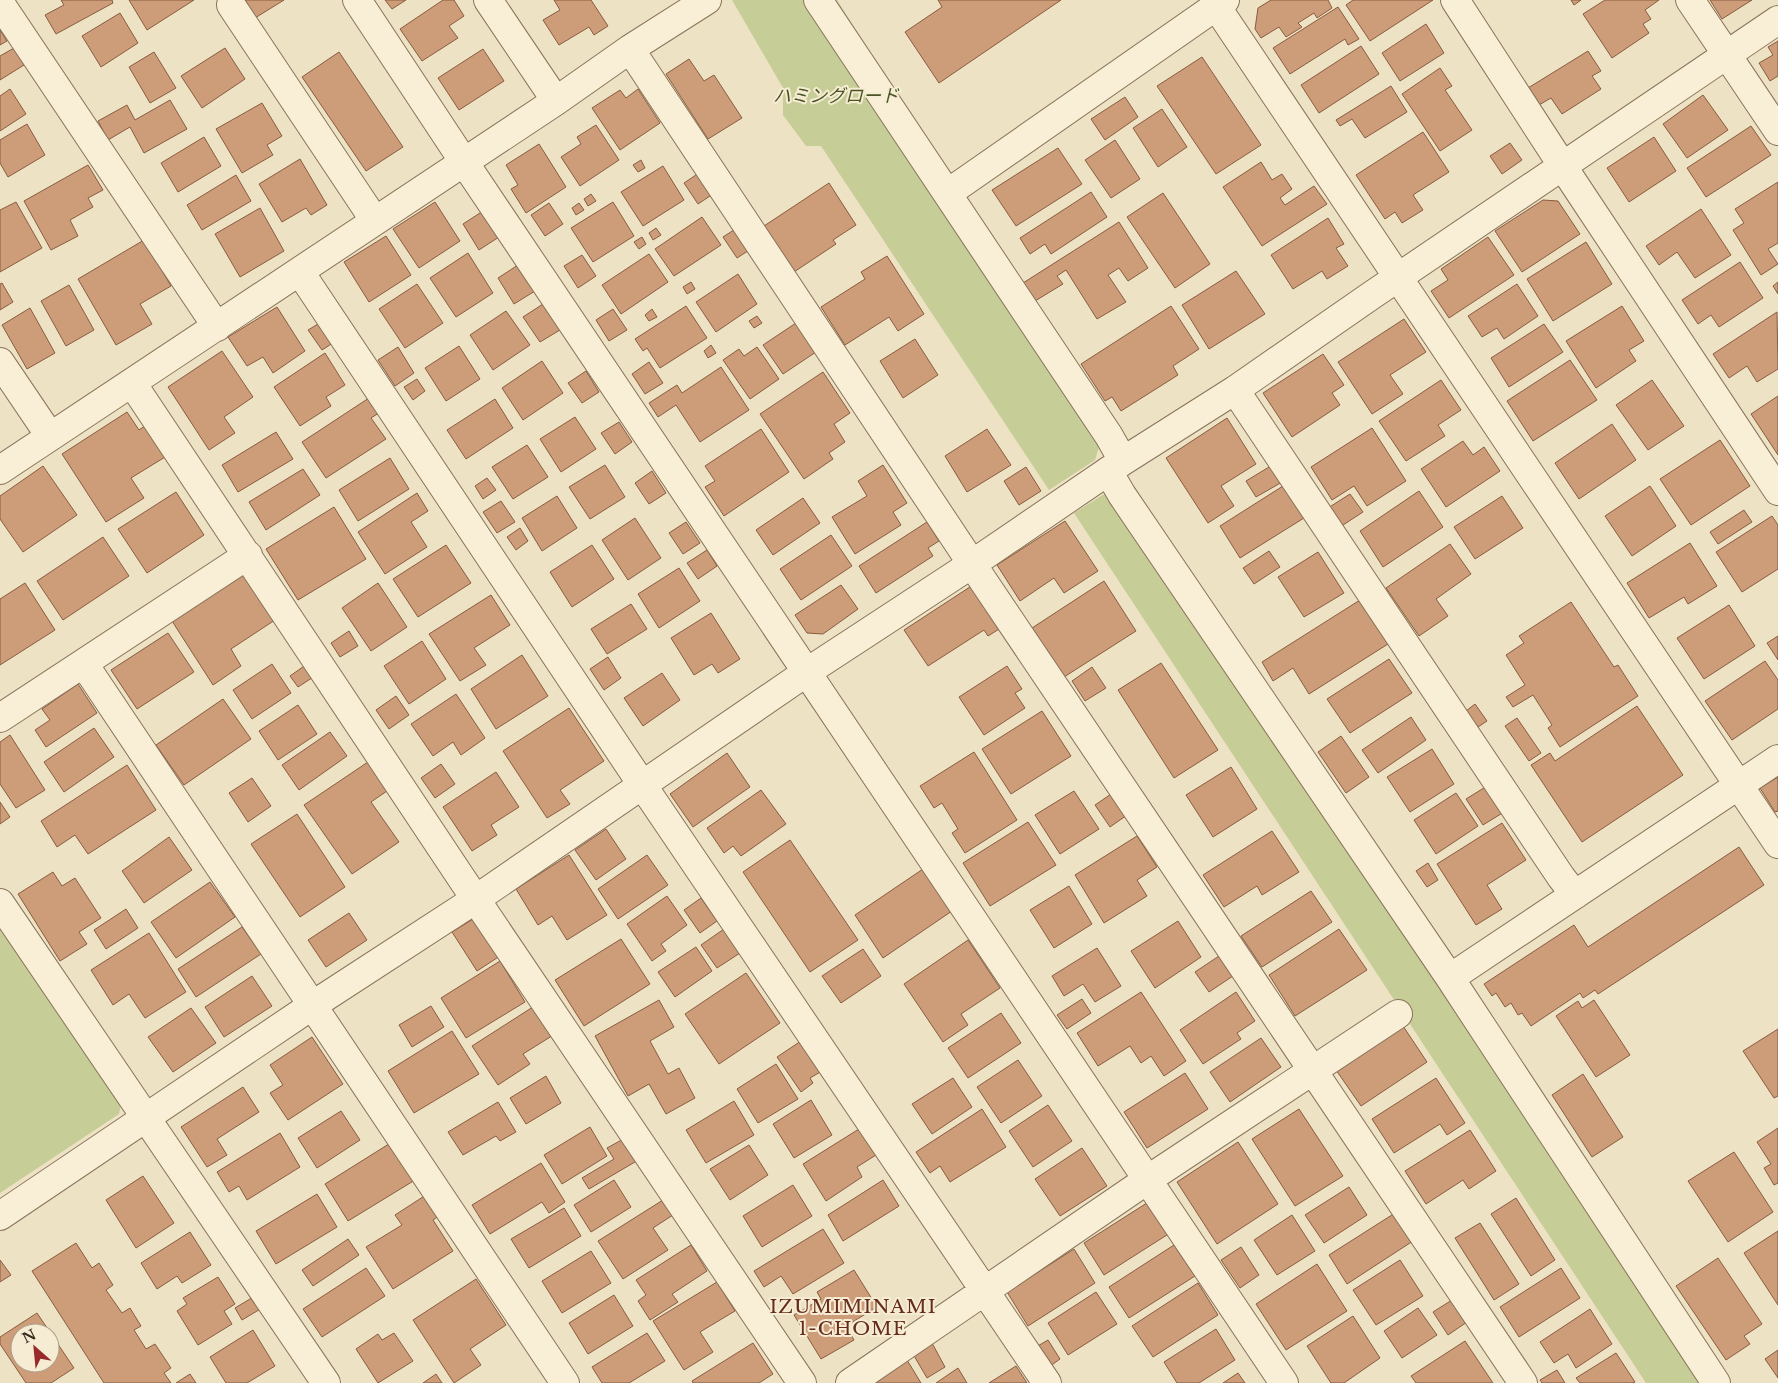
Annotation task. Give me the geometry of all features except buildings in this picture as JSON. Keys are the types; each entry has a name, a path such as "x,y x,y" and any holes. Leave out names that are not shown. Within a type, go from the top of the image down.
{"street":[{"path":"357,0 1284,1383"},
{"path":"488,0 556,101"},
{"path":"0,470 218,327 556,101 630,49 707,0"},
{"path":"818,0 1108,436 1127,503 1450,978 1716,1383"},
{"path":"1455,0 1778,490"},
{"path":"1690,0 1778,131"},
{"path":"0,3 218,327"},
{"path":"948,193 1221,3 1399,278 1778,844"},
{"path":"231,6 375,221"},
{"path":"0,1216 313,1005 476,899 807,672 972,564 1115,466 1235,390 1778,20"},
{"path":"630,49 972,564 1523,1383"},
{"path":"300,272 643,786 1046,1383"},
{"path":"0,362 50,436"},
{"path":"132,383 802,1383"},
{"path":"1235,390 1516,811 1575,895"},
{"path":"0,718 248,555"},
{"path":"84,664 565,1383"},
{"path":"1450,978 1778,759"},
{"path":"0,903 326,1383"},
{"path":"850,1383 1147,1180 1398,1014"}],"green space":[{"name":"ハミングロード","path":"732,0 837,0 1106,424 1095,460 1049,490 821,146 806,146 783,115 783,88"},
{"path":"1109,491 1703,1383 1646,1383 1074,513"},
{"path":"0,920 122,1100 119,1114 0,1193"}],"district":[{"name":"IZUMIMINAMI 1-CHOME","path":"853,1317"}]}
